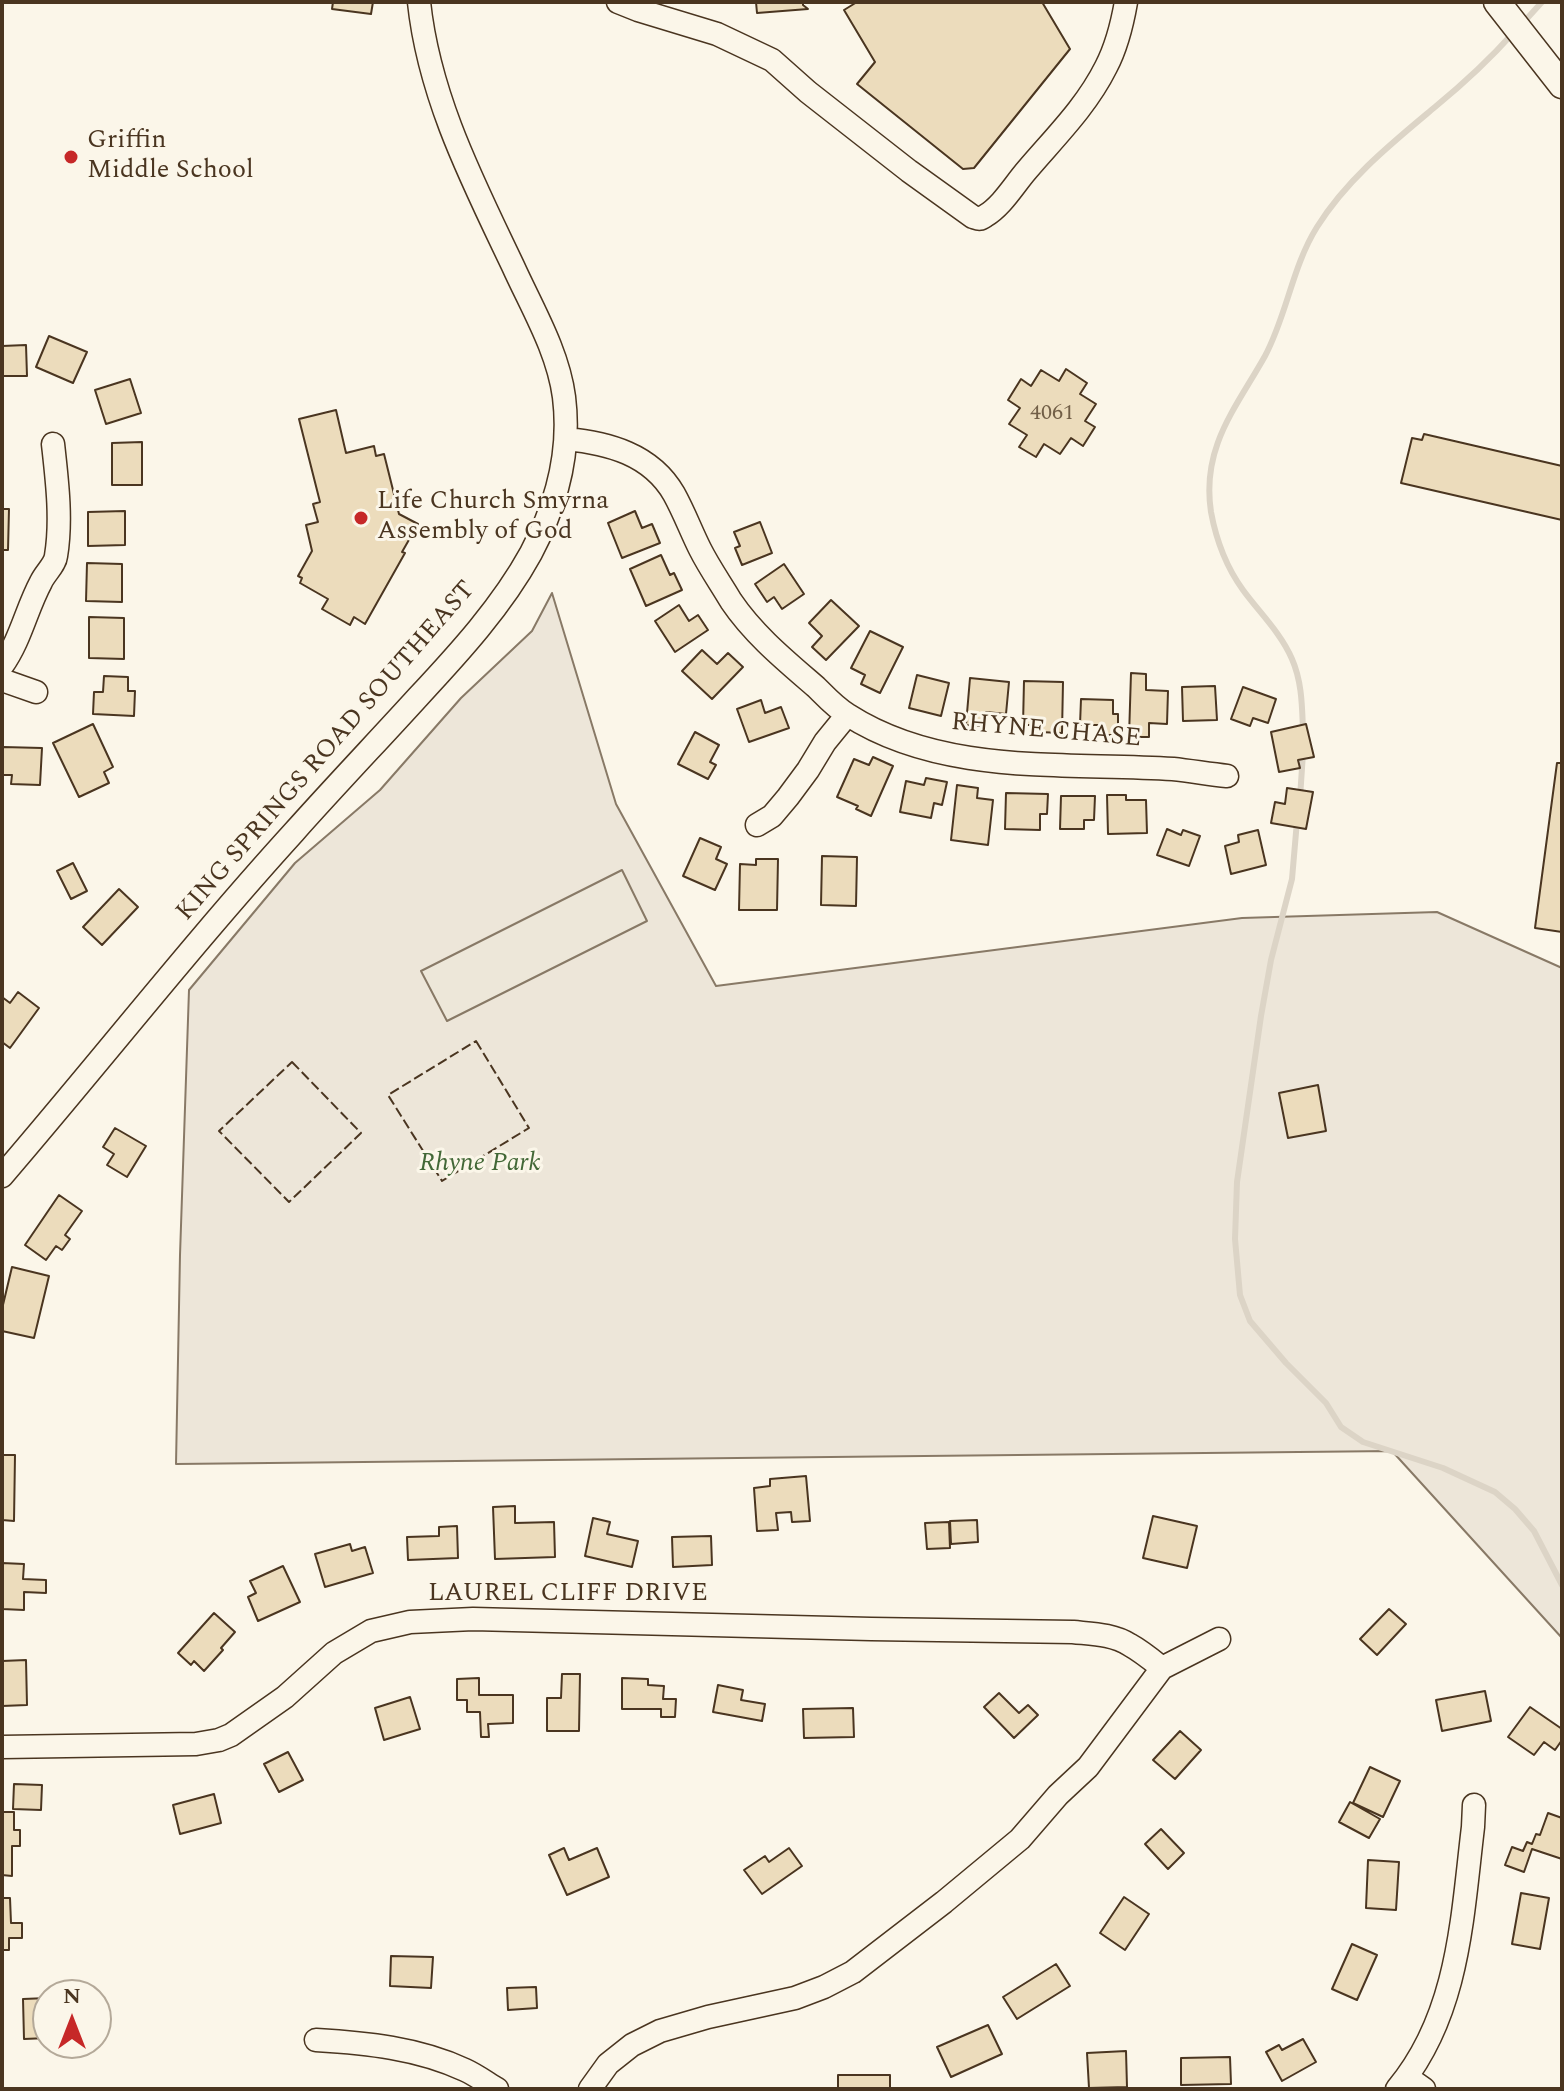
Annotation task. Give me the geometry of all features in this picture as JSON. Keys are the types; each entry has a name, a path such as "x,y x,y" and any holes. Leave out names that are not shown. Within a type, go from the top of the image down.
{"main road":[{"path":"1497,2 1562,85"}],"street":[{"name":"KING SPRINGS ROAD SOUTHEAST","path":"2,1176 239,893 446,666 517,576 546,522 560,482 566,439 564,396 559,374 545,336 453,136 440,100 419,2"},
{"path":"618,2 717,34 772,60 909,171 979,219 997,206 1090,97 1117,43 1126,2"},
{"name":"RHYNE CHASE","path":"566,439 612,446 632,454 666,481 700,550 738,610 781,657 847,715 921,749 972,758 1063,767 1173,769 1227,776"},
{"path":"2,666 25,624 41,582 56,559 57,475 53,444"},
{"path":"2,680 36,692"},
{"path":"757,825 772,816 788,797 847,715"},
{"name":"LAUREL CLIFF DRIVE","path":"2,1747 196,1744 219,1740 285,1697 334,1653 371,1631 410,1622 473,1619 1073,1632 1120,1640 1162,1668"},
{"path":"590,2089 608,2064 632,2045 660,2031 795,1998 853,1972 1020,1839 1058,1795 1088,1767 1162,1668 1219,1639"},
{"path":"1409,2085 1446,2001 1456,1960 1474,1805"},
{"path":"316,2040 408,2050 464,2069 497,2089"}],"green space":[{"name":"Rhyne Park","path":"552,593 616,804 716,986 1242,918 1437,912 1562,968 1562,1638 1392,1451 176,1464 189,990 295,863 380,790 461,698 532,631"}],"shaded area":[{"path":"622,870 647,921 447,1021 421,971"}],"building":[{"path":"333,2 373,2 371,14 332,9"},
{"path":"756,2 803,2 808,9 757,13"},
{"path":"857,2 1042,2 1070,49 974,168 963,169 857,84 875,62 844,10"},
{"path":"49,336 87,352 73,383 36,367"},
{"path":"26,345 27,376 2,376 2,346"},
{"path":"1066,369 1087,383 1080,394 1096,404 1085,421 1095,427 1083,446 1071,438 1060,454 1044,444 1036,457 1019,447 1027,435 1009,424 1020,408 1008,400 1021,379 1031,386 1041,370 1059,381"},
{"path":"130,379 141,413 106,424 95,390"},
{"name":"Life Church Smyrna Assembly of God","path":"336,410 346,453 374,446 376,456 384,454 399,514 418,524 365,624 354,617 350,625 322,609 328,599 300,583 302,578 298,576 312,551 306,525 318,522 313,504 320,502 299,419"},
{"path":"1424,434 1562,466 1562,520 1401,483 1412,438 1422,440"},
{"path":"142,442 142,485 112,485 112,443"},
{"path":"2,509 9,509 8,550 2,550"},
{"path":"125,511 125,545 88,546 88,512"},
{"path":"635,511 642,528 652,524 660,543 622,558 608,523"},
{"path":"760,522 772,553 742,565 735,548 740,546 734,532"},
{"path":"661,555 670,575 674,573 682,590 646,606 630,569"},
{"path":"87,563 122,564 122,602 86,601"},
{"path":"784,564 804,594 782,609 774,597 767,602 755,584"},
{"path":"831,600 859,626 826,660 812,647 822,636 809,623"},
{"path":"679,605 689,621 698,615 708,630 675,652 655,621"},
{"path":"89,617 124,618 124,659 89,658"},
{"path":"870,631 903,647 880,693 861,684 865,675 851,668"},
{"path":"702,650 717,664 728,653 743,667 712,699 682,671"},
{"path":"1131,673 1146,674 1146,690 1168,691 1167,724 1149,723 1149,737 1129,737"},
{"path":"917,675 949,683 941,716 909,708"},
{"path":"104,676 128,677 128,691 135,691 134,716 93,714 94,692 103,692"},
{"path":"970,678 1009,682 1006,714 986,712 985,726 966,725"},
{"path":"1024,681 1063,682 1062,733 1039,732 1039,725 1023,725"},
{"path":"1215,686 1217,720 1183,721 1182,687"},
{"path":"1243,687 1276,699 1268,723 1253,718 1250,726 1231,719"},
{"path":"1081,699 1113,700 1113,714 1118,714 1118,735 1102,735 1102,725 1080,725"},
{"path":"761,700 765,713 781,707 789,728 749,742 737,709"},
{"path":"93,724 113,767 104,772 109,783 79,797 53,743"},
{"path":"1306,724 1314,757 1298,760 1300,768 1279,772 1271,732"},
{"path":"695,732 719,745 710,762 716,765 708,779 678,764"},
{"path":"3,747 42,748 40,785 11,784 12,775 2,775"},
{"path":"873,757 893,766 871,816 837,797 854,759 869,765"},
{"path":"1557,763 1562,763 1562,932 1535,928"},
{"path":"926,778 947,782 942,805 934,803 931,818 900,812 906,781 924,785"},
{"path":"957,785 978,788 977,798 993,800 988,845 951,840"},
{"path":"1287,788 1313,792 1306,829 1271,823 1275,802 1285,804"},
{"path":"1006,793 1048,794 1047,814 1040,814 1040,830 1005,829"},
{"path":"1107,795 1126,795 1126,800 1146,800 1147,833 1108,834"},
{"path":"1061,796 1095,796 1094,820 1084,820 1084,829 1060,829"},
{"path":"1167,829 1181,835 1183,830 1200,836 1189,866 1157,855"},
{"path":"1258,830 1266,865 1231,874 1225,846 1239,842 1238,835"},
{"path":"700,838 721,847 716,859 727,864 715,890 683,876"},
{"path":"822,856 857,857 856,906 821,905"},
{"path":"756,859 778,859 777,910 739,910 740,864 756,865"},
{"path":"73,863 87,891 71,899 57,871"},
{"path":"119,889 138,907 102,945 83,927"},
{"path":"18,992 39,1008 10,1048 2,1042 2,997 10,1003"},
{"path":"1318,1085 1326,1131 1288,1138 1279,1093"},
{"path":"115,1128 146,1146 127,1177 107,1165 114,1154 103,1147"},
{"path":"59,1195 82,1211 65,1235 70,1239 62,1250 56,1246 46,1260 25,1245"},
{"path":"12,1267 49,1276 34,1338 2,1331 2,1309"},
{"path":"2,1455 15,1455 14,1521 2,1520"},
{"path":"806,1476 810,1521 792,1522 791,1512 776,1513 778,1530 757,1531 754,1488 770,1486 770,1479"},
{"path":"515,1506 515,1523 554,1522 555,1557 495,1559 493,1507"},
{"path":"1153,1516 1197,1526 1187,1568 1143,1558"},
{"path":"593,1518 610,1522 607,1534 638,1541 632,1567 585,1556"},
{"path":"977,1520 978,1542 951,1544 950,1521"},
{"path":"949,1522 950,1548 927,1549 925,1523"},
{"path":"457,1526 458,1558 408,1560 407,1537 439,1536 439,1527"},
{"path":"711,1536 712,1565 673,1567 672,1537"},
{"path":"350,1544 352,1551 365,1547 373,1573 325,1587 315,1554"},
{"path":"2,1563 24,1564 23,1579 46,1580 46,1593 24,1592 24,1610 2,1609"},
{"path":"283,1566 300,1602 258,1621 248,1597 256,1593 250,1581"},
{"path":"1389,1609 1406,1624 1377,1655 1360,1639"},
{"path":"214,1613 235,1632 204,1671 194,1661 191,1665 178,1653"},
{"path":"26,1660 27,1705 2,1706 2,1661"},
{"path":"562,1674 580,1674 579,1731 547,1731 547,1698 561,1698"},
{"path":"479,1678 479,1695 513,1695 513,1723 488,1724 489,1737 481,1737 480,1712 467,1712 467,1700 457,1700 457,1679"},
{"path":"622,1678 648,1679 648,1685 664,1686 663,1699 676,1699 675,1717 661,1717 661,1709 622,1709"},
{"path":"718,1685 743,1690 741,1700 765,1704 762,1721 713,1712"},
{"path":"1485,1691 1491,1721 1442,1731 1436,1700"},
{"path":"999,1693 1019,1713 1028,1705 1038,1715 1014,1738 984,1707"},
{"path":"410,1697 420,1729 384,1740 375,1708"},
{"path":"1530,1707 1562,1729 1562,1740 1555,1750 1544,1742 1534,1755 1508,1737"},
{"path":"853,1708 854,1737 804,1738 803,1709"},
{"path":"1180,1731 1201,1750 1175,1779 1153,1760"},
{"path":"288,1752 303,1780 279,1792 264,1764"},
{"path":"1370,1767 1400,1781 1383,1817 1353,1803"},
{"path":"14,1784 42,1785 41,1810 13,1809"},
{"path":"214,1794 221,1823 180,1834 173,1805"},
{"path":"1350,1802 1380,1819 1369,1838 1339,1822"},
{"path":"2,1812 14,1812 14,1830 20,1830 20,1846 12,1846 12,1876 2,1875"},
{"path":"1548,1813 1562,1818 1562,1859 1532,1849 1524,1872 1505,1865 1512,1847 1523,1851 1527,1842 1532,1844 1536,1834 1540,1835"},
{"path":"1161,1829 1184,1853 1168,1869 1145,1844"},
{"path":"564,1848 569,1860 597,1848 609,1877 567,1895 549,1855"},
{"path":"789,1848 802,1866 762,1894 744,1870 765,1856 769,1862"},
{"path":"1368,1860 1399,1862 1396,1910 1366,1908"},
{"path":"1521,1893 1549,1898 1540,1949 1512,1944"},
{"path":"1124,1897 1149,1914 1125,1950 1100,1933"},
{"path":"2,1898 10,1898 11,1923 22,1923 22,1938 9,1938 9,1950 2,1950"},
{"path":"1352,1944 1377,1955 1357,2000 1332,1989"},
{"path":"391,1956 433,1957 431,1988 390,1986"},
{"path":"1056,1964 1070,1986 1017,2019 1003,1997"},
{"path":"536,1987 537,2008 508,2010 507,1988"},
{"path":"23,1999 32,1999 32,2039 24,2039"},
{"path":"988,2025 1002,2054 951,2077 937,2047"},
{"path":"1303,2039 1316,2062 1282,2081 1266,2052 1279,2045 1282,2050"},
{"path":"1126,2051 1127,2087 1089,2088 1087,2053"},
{"path":"1230,2057 1231,2084 1181,2085 1181,2058"},
{"path":"838,2075 890,2075 890,2089 838,2089"}],"waterway":[{"path":"1522,24 1542,2"},
{"path":"1303,730 1300,685 1292,659 1276,632 1237,581 1216,532 1209,489 1216,448 1223,429 1273,340 1308,242 1329,210 1371,162 1466,80 1514,32"},
{"path":"1300,798 1303,753"},
{"path":"1297,821 1292,879 1271,960 1237,1182 1235,1239 1240,1295 1250,1321 1326,1403 1341,1427 1363,1442 1443,1468 1495,1492 1534,1531 1562,1585"}],"fence":[{"path":"476,1041 529,1128 442,1181 388,1095 476,1041"},
{"path":"292,1062 361,1133 289,1202 219,1131 292,1062"}],"place":[{"name":"Griffin Middle School","path":"71,157"},
{"name":"Life Church Smyrna Assembly of God","path":"361,518"}]}
